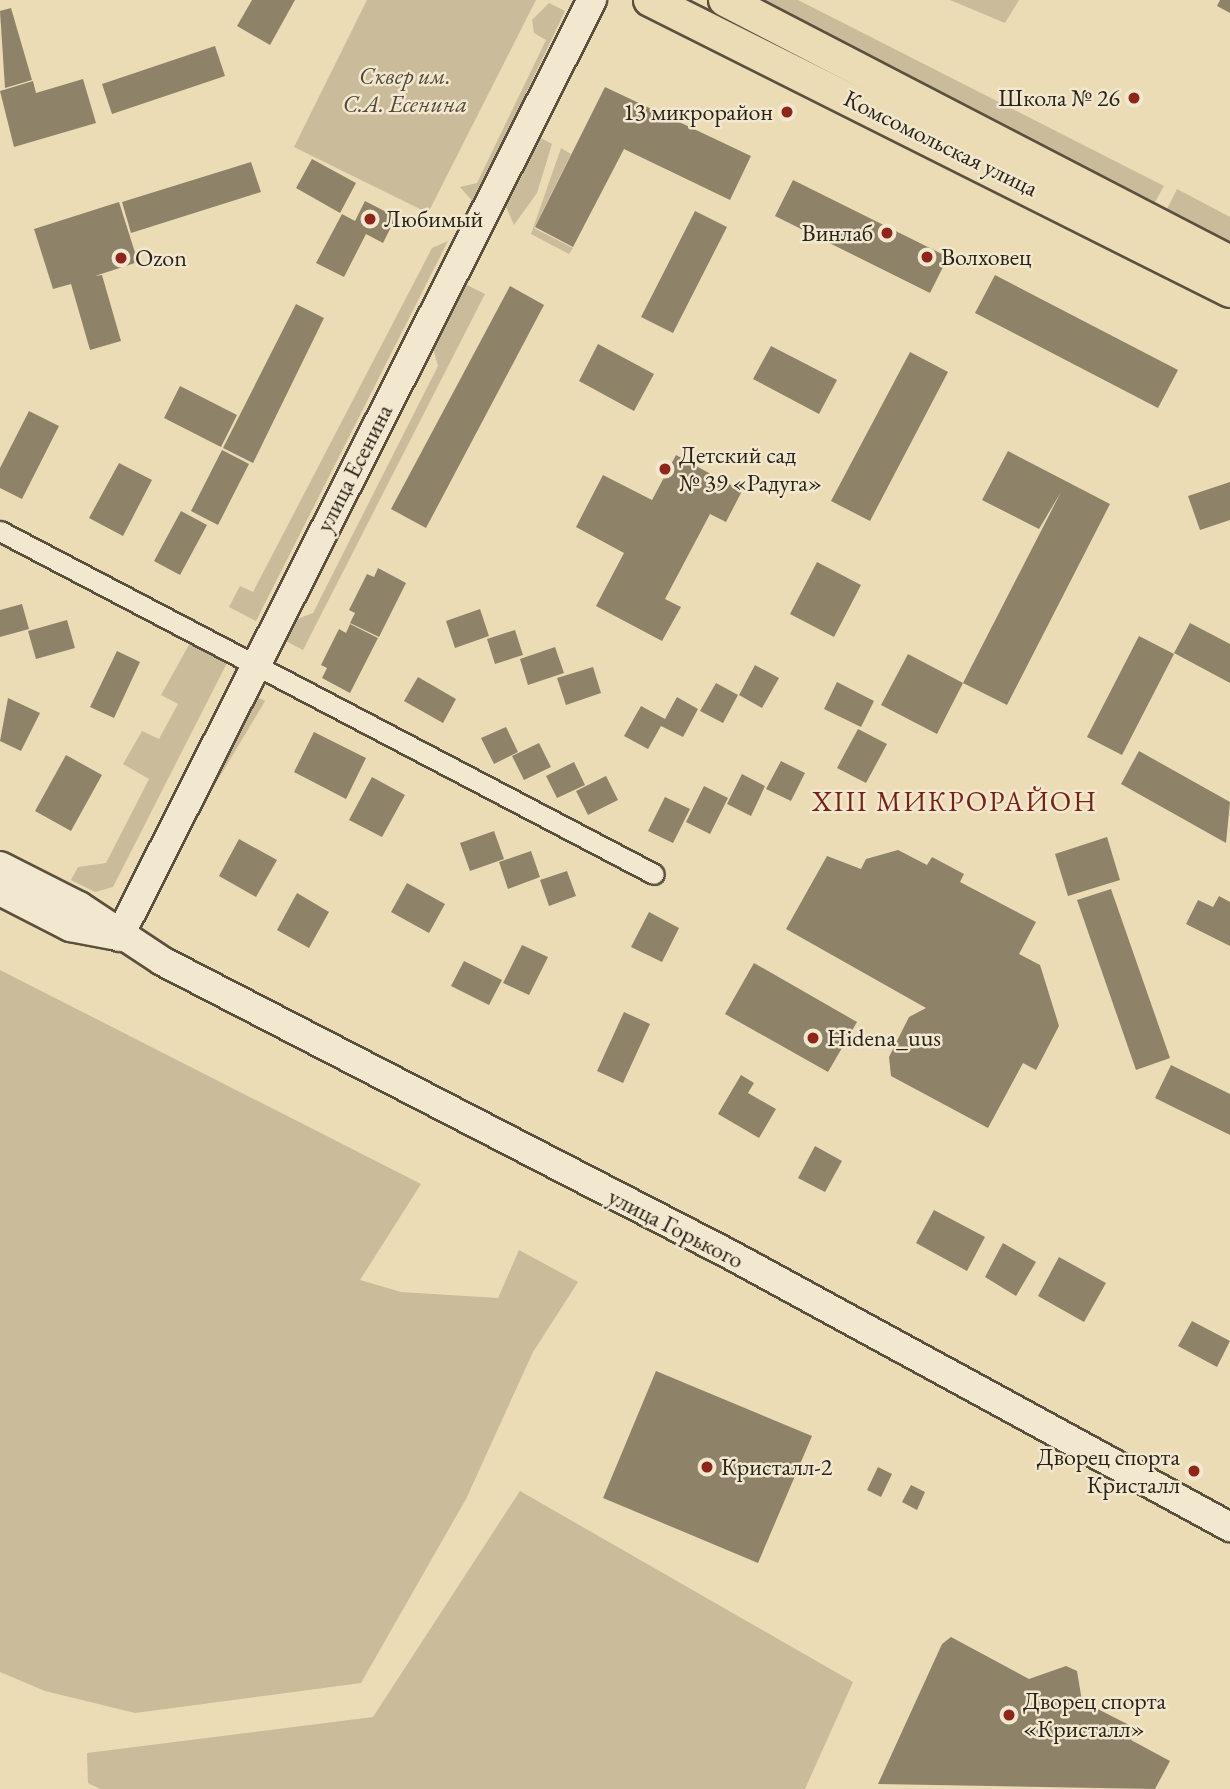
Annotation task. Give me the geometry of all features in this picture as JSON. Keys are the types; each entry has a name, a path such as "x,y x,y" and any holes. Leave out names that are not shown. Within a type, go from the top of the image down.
{"main road":[{"name":"улица Есенина","path":"118,937 592,0"},
{"name":"Комсомольская улица","path":"650,0 1230,291"},
{"name":"Комсомольская улица","path":"725,0 1230,262"},
{"name":"улица Горького","path":"0,866 79,906 118,937 729,1254 1230,1527"},
{"name":"улица Горького","path":"0,891 70,927 118,937"}],"street":[{"path":"0,531 654,874"}],"green space":[{"name":"Сквер им. С.А. Есенина","path":"367,0 536,0 428,213 294,147"},
{"path":"756,0 798,0 1164,186 1150,211"},
{"path":"950,0 1019,0 1005,23"},
{"path":"549,3 565,11 474,203 460,187 477,183 546,40 534,33 532,20"},
{"path":"541,138 552,144 537,193 514,225 506,207"},
{"path":"561,148 571,154 534,228 573,248 569,254 531,234"},
{"path":"1177,189 1230,217 1230,251 1163,217"},
{"path":"448,241 256,621 229,607 240,586 253,592 432,248"},
{"path":"465,284 485,294 303,650 282,639 292,621 313,613 438,366 433,348"},
{"path":"190,643 227,663 113,887 95,892 71,880 78,867 106,863 149,779 123,764 142,731 159,739 178,704 161,695"},
{"path":"254,695 265,701 201,808 199,806"},
{"path":"0,970 421,1184 360,1280 401,1292 498,1298 519,1250 578,1282 533,1352 466,1499 361,1683 135,1713 45,1691 0,1672"},
{"path":"520,1491 853,1682 805,1789 100,1789 88,1783 87,1753 373,1717"}],"building":[{"path":"252,0 295,0 270,45 237,26"},
{"path":"1220,0 1230,0 1230,13 1217,6"},
{"path":"11,8 32,80 5,88 0,11"},
{"path":"215,46 225,76 112,114 102,84"},
{"path":"83,79 96,123 14,147 0,91 33,81 36,93"},
{"path":"605,87 751,156 730,200 624,149 573,247 535,227"},
{"path":"312,159 356,183 340,213 296,188"},
{"path":"251,162 261,192 131,233 122,202"},
{"path":"793,180 948,257 930,293 775,216"},
{"path":"365,201 396,217 383,243 366,234 344,277 316,263 342,214 355,221"},
{"path":"119,202 138,262 95,276 102,275 121,341 90,350 71,284 53,289 34,229"},
{"path":"695,211 727,227 673,333 641,317"},
{"path":"995,275 1178,370 1158,408 975,313"},
{"path":"510,286 544,305 426,528 391,509"},
{"path":"296,304 324,318 253,463 223,448"},
{"path":"598,344 654,374 634,411 579,381"},
{"path":"771,346 837,380 819,414 753,379"},
{"path":"910,352 948,372 870,521 831,501"},
{"path":"180,386 237,415 221,447 164,418"},
{"path":"29,411 59,426 22,499 0,488 0,468"},
{"path":"222,450 249,464 218,525 191,511"},
{"path":"1008,451 1110,504 1007,705 963,683 1061,492 1039,529 982,500"},
{"path":"676,455 742,491 726,522 710,514 665,599 681,607 662,641 596,606 624,553 576,527 603,475 652,500"},
{"path":"119,463 152,480 123,536 89,518"},
{"path":"1230,482 1230,520 1200,530 1188,496"},
{"path":"181,511 207,525 180,575 154,561"},
{"path":"817,562 861,585 834,637 790,614"},
{"path":"378,568 406,583 379,637 350,623 355,613 349,610 367,574 374,577"},
{"path":"22,604 29,629 0,637 0,610"},
{"path":"480,609 489,636 455,648 446,621"},
{"path":"67,620 75,648 36,659 28,631"},
{"path":"1190,623 1230,644 1230,683 1174,653"},
{"path":"350,624 378,638 350,693 322,678 327,668 321,665 339,629 346,633"},
{"path":"515,630 523,655 495,664 487,639"},
{"path":"1139,636 1174,654 1122,755 1087,737"},
{"path":"555,647 564,673 528,685 520,659"},
{"path":"117,651 140,662 114,718 90,707"},
{"path":"908,654 963,683 937,734 881,705"},
{"path":"755,665 779,678 762,708 739,695"},
{"path":"593,667 601,693 566,705 557,678"},
{"path":"418,677 456,699 443,723 404,701"},
{"path":"837,682 874,701 861,727 824,709"},
{"path":"716,683 738,695 723,723 700,711"},
{"path":"677,697 698,709 683,737 661,726 648,749 624,736 641,706 665,719"},
{"path":"8,698 40,713 21,751 0,741"},
{"path":"506,727 518,752 494,764 481,738"},
{"path":"858,729 887,744 866,783 837,768"},
{"path":"314,732 366,758 346,799 294,772"},
{"path":"539,743 551,767 524,780 512,756"},
{"path":"1139,751 1230,802 1226,843 1121,784"},
{"path":"66,755 102,775 71,831 35,811"},
{"path":"781,761 805,773 791,801 766,789"},
{"path":"574,762 585,785 557,798 546,776"},
{"path":"742,774 765,786 751,816 727,804"},
{"path":"606,776 618,800 588,815 576,791"},
{"path":"372,777 405,795 382,837 349,820"},
{"path":"704,786 728,798 710,834 686,822"},
{"path":"665,797 690,809 673,843 648,831"},
{"path":"494,831 504,859 470,871 460,843"},
{"path":"1107,837 1120,880 1068,896 1055,854"},
{"path":"239,839 277,860 256,897 219,876"},
{"path":"898,850 927,865 932,857 964,874 960,882 1036,922 1019,954 1040,965 1059,1026 1036,1070 1023,1063 988,1128 891,1076 889,1057 909,1017 926,1008 786,929 827,856 861,869 866,859"},
{"path":"531,851 540,877 508,889 499,862"},
{"path":"567,871 576,896 549,906 540,880"},
{"path":"407,883 445,904 429,933 391,912"},
{"path":"1111,889 1170,1058 1136,1070 1077,900"},
{"path":"297,893 329,912 309,948 277,930"},
{"path":"1219,896 1230,902 1230,946 1186,924 1198,900 1213,907"},
{"path":"649,912 679,928 662,962 631,947"},
{"path":"522,945 548,957 529,995 503,983"},
{"path":"464,961 502,980 489,1005 451,986"},
{"path":"754,963 857,1022 828,1072 725,1014"},
{"path":"624,1012 650,1024 623,1083 597,1071"},
{"path":"1171,1065 1230,1094 1230,1135 1155,1098"},
{"path":"741,1075 754,1083 748,1093 776,1109 759,1138 718,1114"},
{"path":"815,1146 842,1161 825,1192 798,1178"},
{"path":"934,1210 985,1237 967,1271 916,1243"},
{"path":"1003,1243 1036,1262 1016,1296 985,1277"},
{"path":"1059,1257 1106,1283 1084,1322 1038,1296"},
{"path":"1192,1321 1230,1341 1217,1367 1178,1346"},
{"name":"Кристалл-2","path":"656,1371 812,1436 758,1563 603,1498"},
{"path":"878,1467 892,1474 881,1497 867,1490"},
{"path":"911,1485 925,1492 917,1510 902,1502"},
{"name":"Дворец спорта «Кристалл»","path":"951,1637 1029,1679 1066,1666 1077,1671 1082,1701 1137,1729 1131,1740 1170,1761 1155,1789 878,1784 942,1644"}],"place":[{"name":"Школа № 26","path":"1134,98"},
{"name":"13 микрорайон","path":"787,112"},
{"name":"Любимый","path":"370,219"},
{"name":"Винлаб","path":"887,233"},
{"name":"Волховец","path":"927,257"},
{"name":"Ozon","path":"121,258"},
{"name":"Детский сад № 39 «Радуга»","path":"665,469"},
{"name":"Hidena_uus","path":"813,1038"},
{"name":"Кристалл-2","path":"707,1467"},
{"name":"Дворец спорта Кристалл","path":"1194,1471"},
{"name":"Дворец спорта «Кристалл»","path":"1009,1715"}],"district":[{"name":"XIII МИКРОРАЙОН","path":"955,801"}]}
